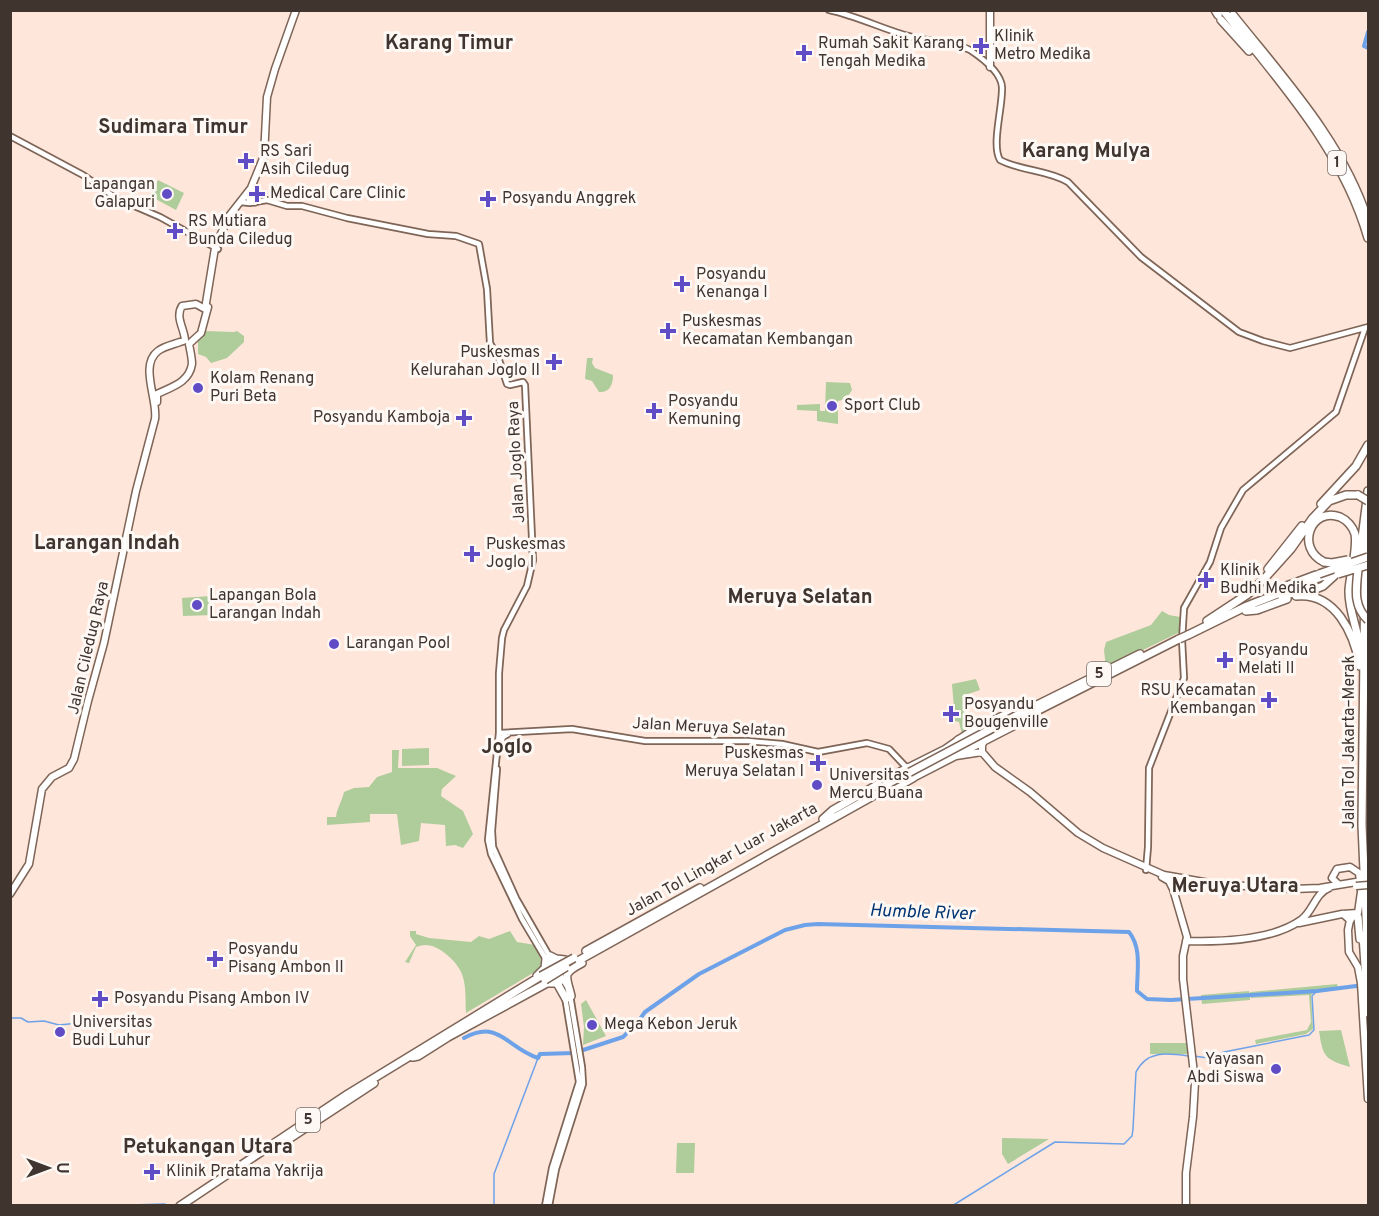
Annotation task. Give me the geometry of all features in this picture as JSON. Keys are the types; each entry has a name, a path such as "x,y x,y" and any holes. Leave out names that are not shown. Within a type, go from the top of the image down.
{"highway":[{"name":"1","path":"1229,10 1289,85 1332,144 1356,188 1368,221"},
{"name":"1","path":"1219,14 1276,78 1336,161 1362,217 1368,238"},
{"path":"1256,586 1307,519 1356,466 1368,445"},
{"path":"1368,491 1356,598 1362,613 1368,620"},
{"path":"1207,621 1256,586 1280,562 1312,519 1334,498 1358,495 1368,501"},
{"path":"1363,701 1359,645 1349,598 1354,550 1355,535 1349,524 1339,517 1323,517 1312,527 1308,542 1316,557 1324,562 1342,562 1368,560"},
{"name":"Jalan Tol Jakarta–Merak","path":"1368,522 1365,565 1362,825 1368,962"},
{"path":"1354,550 1359,559"},
{"name":"Jalan Tol Lingkar Luar Jakarta","path":"572,964 919,770 1073,693 1207,621 1292,583 1368,560"},
{"name":"Jalan Tol Lingkar Luar Jakarta","path":"180,1206 348,1094 451,1030 642,927 693,892 728,876 823,819 1015,713 1246,606 1336,574 1368,560"},
{"path":"1246,611 1257,610 1317,590 1336,574"},
{"path":"1221,619 1336,574"},
{"path":"1296,596 1309,596 1329,607 1343,619 1352,636 1360,666"},
{"name":"Jalan Tol Jakarta–Merak","path":"1368,649 1366,825 1368,882"},
{"path":"1020,722 1073,693"},
{"path":"958,740 1015,713"},
{"path":"823,819 833,810 907,766"},
{"path":"796,840 833,823 914,778"},
{"path":"1357,886 1365,974 1362,985 1367,998 1368,1013"},
{"path":"413,1057 478,1021 544,978 554,966 693,892"},
{"path":"1350,920 1354,915 1360,920 1360,949 1365,974"},
{"path":"544,978 548,957 565,960"},
{"path":"565,960 564,965 572,964"},
{"path":"544,978 559,975 572,964"},
{"path":"568,997 566,979 572,964"},
{"path":"544,978 557,983 568,997"},
{"name":"Jalan Tol Lingkar Luar Jakarta","path":"188,1206 413,1057 544,978"}],"main road":[{"path":"829,10 912,37 957,45 970,51 999,76 1002,85 997,149 1000,160 1057,177 1068,183 1141,257 1229,326 1251,337 1290,348 1367,328"},
{"path":"988,66 989,10"},
{"path":"150,369 154,391 159,393 178,385 187,376 192,363 190,342 201,333 205,321 217,248 230,219 256,184 266,158 271,92 279,62 298,11"},
{"path":"10,136 83,175 116,198 163,218 217,248"},
{"path":"242,203 250,200 255,202"},
{"name":"Jalan Joglo Raya","path":"255,202 267,200 288,206 302,206 347,218 428,234 456,237 479,244 487,289 491,345 498,357 507,384 523,382 525,385 533,563 527,586 503,634 499,673 499,749 492,831 493,853"},
{"path":"190,304 201,310 205,321"},
{"path":"153,358 160,350 184,341 179,316 181,306 197,304 204,309 207,306"},
{"path":"1145,868 1150,763 1184,678 1182,644 1184,608 1210,562 1220,532 1243,490 1336,412 1367,328"},
{"path":"153,358 160,351 180,344 185,345 189,350"},
{"name":"Jalan Ciledug Raya","path":"151,440 156,413 150,384 153,358"},
{"name":"Jalan Ciledug Raya","path":"10,895 31,865 43,790 49,781 69,771 75,763 95,678 106,644 115,592 158,416 156,397 159,393"},
{"path":"958,740 907,766 914,778 1020,722"},
{"name":"Jalan Meruya Selatan","path":"499,733 572,729 645,741 748,741 782,744 818,752 867,743 890,749 907,766"},
{"name":"Jalan Joglo Raya","path":"499,733 488,844 522,919 554,966 568,997 582,1084 563,1140 547,1206"},
{"path":"499,749 503,737 511,733"},
{"path":"985,740 982,752 995,767 1030,792 1086,838 1167,880 1171,885 1174,906 1183,926 1186,941 1182,967 1188,1051 1193,1076 1193,1108 1184,1171 1185,1206"},
{"path":"954,756 982,752"},
{"path":"1186,941 1253,936 1277,932 1296,924 1332,915 1359,914 1357,886 1360,875 1352,868 1342,867 1334,871 1332,878 1338,884"},
{"path":"1145,868 1179,879 1242,886 1312,888 1338,884 1357,886"},
{"path":"1171,885 1179,879"},
{"path":"1296,924 1311,911 1319,895 1329,888 1357,886 1368,882"},
{"path":"1312,888 1317,890 1319,895"},
{"path":"1311,911 1313,917 1318,918"},
{"path":"1343,914 1350,920 1349,952 1356,963 1362,985 1368,1065"},
{"path":"1183,926 1180,971 1184,1000"},
{"path":"1362,985 1368,1099"}],"green space":[{"name":"Lapangan Galapuri","path":"158,180 184,193 176,210 150,196"},
{"path":"205,331 237,331 244,336 244,342 227,358 211,363 206,357 198,354 198,341 203,337"},
{"path":"587,358 593,358 592,363 595,368 613,375 611,385 606,391 599,392 592,381 585,379"},
{"name":"Sport Club","path":"826,382 850,383 852,390 846,399 838,401 838,424 817,421 817,411 797,410 797,405 820,404 820,411 825,411"},
{"name":"Lapangan Bola Larangan Indah","path":"211,596 212,615 183,616 182,598"},
{"path":"1162,611 1180,617 1180,632 1106,668 1104,650 1106,642 1151,625"},
{"path":"976,679 980,690 962,696 971,727 962,734 959,722 955,721 952,684"},
{"path":"429,748 429,765 402,766 402,749"},
{"path":"392,750 399,750 398,768 437,768 456,776 442,789 441,796 463,811 473,834 463,848 455,845 446,846 445,825 421,823 419,841 401,845 397,814 370,814 370,822 327,825 327,817 336,817 344,792 354,788 369,787 377,777 392,772"},
{"path":"410,931 416,931 416,934 429,938 471,942 479,936 489,939 510,931 517,942 535,945 544,962 543,967 466,1013 461,971 442,951 429,945 416,947 409,963 405,962 416,945 410,936"},
{"path":"1337,984 1338,987 1317,990 1250,995 1250,992"},
{"path":"1249,991 1250,1000 1202,1004 1201,995"},
{"path":"1315,992 1311,995 1313,1029 1306,1034 1256,1044 1255,1040 1307,1030 1311,1022 1309,995 1251,997"},
{"name":"Mega Kebon Jeruk","path":"586,1000 606,1036 583,1045 584,1027 581,1004"},
{"path":"1341,1030 1350,1067 1326,1056 1322,1046 1319,1031"},
{"path":"1150,1043 1186,1043 1188,1054 1150,1054"},
{"path":"1002,1138 1049,1139 1008,1164 1002,1154"},
{"path":"677,1143 695,1143 694,1173 676,1173"}],"waterway":[{"path":"1368,32 1364,46 1368,48"},
{"name":"Humble River","path":"464,1038 476,1033 494,1033 538,1058 540,1054 574,1053 623,1037 645,1012 699,974 785,930 818,924 1129,932 1137,952 1137,991 1147,999 1171,1000 1362,987"},
{"path":"1194,1056 1208,1058 1224,1052 1309,1035 1314,1030 1312,996 1317,991"},
{"path":"10,1018 21,1018 28,1022 44,1021 59,1025 107,1020"},
{"path":"952,1206 1055,1142 1124,1144 1132,1136 1136,1072 1141,1065 1152,1056 1173,1054 1189,1056"},
{"path":"494,1206 494,1174 538,1058"},
{"path":"96,1206 164,1204 172,1206"}],"place":[{"name":"Klinik Metro Medika","path":"981,46"},
{"name":"Rumah Sakit Karang Tengah Medika","path":"804,53"},
{"name":"RS Sari Asih Ciledug","path":"246,161"},
{"name":"Lapangan Galapuri","path":"167,194"},
{"name":"Medical Care Clinic","path":"257,194"},
{"name":"Posyandu Anggrek","path":"488,199"},
{"name":"RS Mutiara Bunda Ciledug","path":"175,231"},
{"name":"Posyandu Kenanga I","path":"682,284"},
{"name":"Puskesmas Kecamatan Kembangan","path":"668,331"},
{"name":"Puskesmas Kelurahan Joglo II","path":"554,362"},
{"name":"Kolam Renang Puri Beta","path":"198,388"},
{"name":"Sport Club","path":"832,406"},
{"name":"Posyandu Kemuning","path":"654,411"},
{"name":"Posyandu Kamboja","path":"464,418"},
{"name":"Puskesmas Joglo I","path":"472,554"},
{"name":"Klinik Budhi Medika","path":"1206,580"},
{"name":"Lapangan Bola Larangan Indah","path":"197,605"},
{"name":"Larangan Pool","path":"334,644"},
{"name":"Posyandu Melati II","path":"1225,660"},
{"name":"RSU Kecamatan Kembangan","path":"1269,700"},
{"name":"Posyandu Bougenville","path":"951,714"},
{"name":"Puskesmas Meruya Selatan I","path":"818,763"},
{"name":"Universitas Mercu Buana","path":"817,785"},
{"name":"Posyandu Pisang Ambon II","path":"215,959"},
{"name":"Posyandu Pisang Ambon IV","path":"100,999"},
{"name":"Mega Kebon Jeruk","path":"592,1025"},
{"name":"Universitas Budi Luhur","path":"60,1032"},
{"name":"Yayasan Abdi Siswa","path":"1276,1069"},
{"name":"Klinik Pratama Yakrija","path":"152,1172"}],"district":[{"name":"Karang Timur","path":"449,44"},
{"name":"Sudimara Timur","path":"173,128"},
{"name":"Karang Mulya","path":"1086,152"},
{"name":"Larangan Indah","path":"107,544"},
{"name":"Meruya Selatan","path":"800,598"},
{"name":"Joglo","path":"507,748"},
{"name":"Meruya Utara","path":"1235,887"},
{"name":"Petukangan Utara","path":"208,1148"}]}
